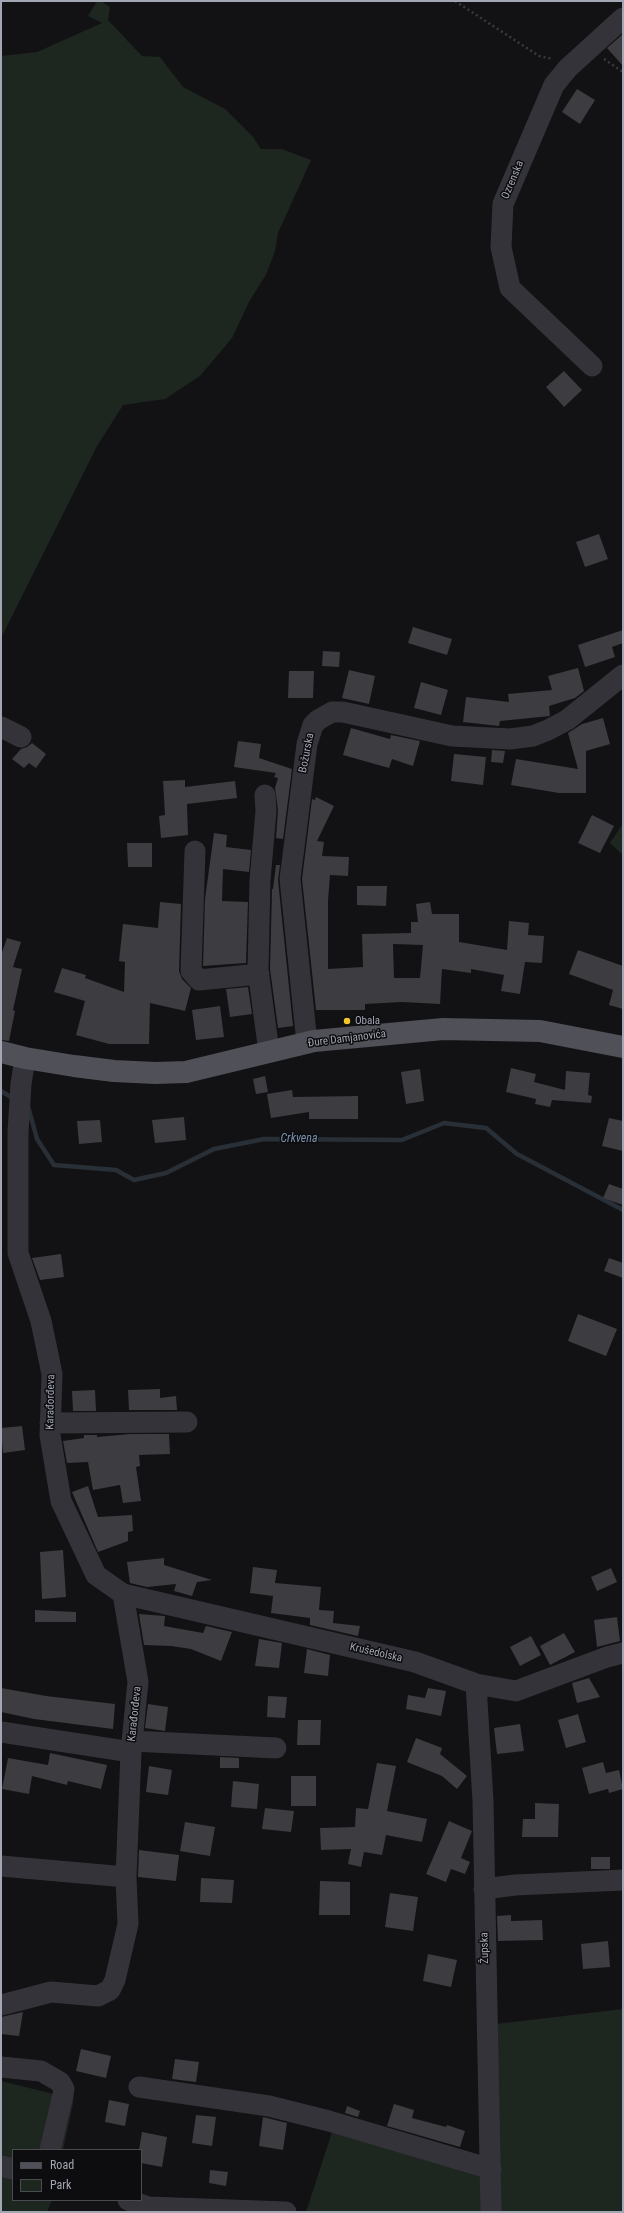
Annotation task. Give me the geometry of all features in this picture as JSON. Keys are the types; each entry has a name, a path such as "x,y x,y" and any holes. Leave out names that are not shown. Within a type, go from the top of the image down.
{"main road":[{"name":"Đure Damjanovića","path":"25,1058 114,1071 155,1073 186,1072 307,1043 443,1029 540,1032 623,1047"},
{"path":"1,1052 25,1058"}],"street":[{"name":"Ozrenska","path":"592,366 510,288 501,247 503,204 554,85 573,63 623,18"},
{"name":"Božurska","path":"307,1043 290,879 307,744 313,725 318,720 332,712 343,712 452,736 510,739 533,736 567,720 623,675"},
{"path":"1,727 21,737"},
{"path":"265,795 266,811 260,880 259,974 269,1052"},
{"path":"195,851 191,971 199,980 259,974"},
{"name":"Karađorđeva","path":"1,2005 51,1992 98,1996 110,1990 116,1980 128,1924 126,1877 132,1746 138,1682 123,1594 96,1575 61,1501 50,1435 52,1374 41,1321 10,1255 21,1084 25,1058"},
{"path":"50,1423 187,1422"},
{"name":"Krušedolska","path":"123,1594 416,1662 476,1684 516,1691 607,1657 623,1653"},
{"name":"Župska","path":"476,1684 483,1801 491,2212"},
{"name":"Karađorđeva","path":"1,1732 132,1746"},
{"path":"132,1746 276,1748"},
{"path":"1,1866 126,1877"},
{"path":"484,1889 515,1885 623,1880"},
{"path":"1,2067 41,2071 60,2082 64,2089 50,2149"},
{"path":"139,2087 277,2108 329,2121 491,2169"},
{"path":"1,2166 12,2169"},
{"path":"131,2201 148,2207 286,2212"}],"path":[{"path":"455,1 539,56 573,63"}],"green space":[{"path":"97,1 101,1 110,7 108,20 142,56 160,57 183,87 225,109 253,137 261,149 282,149 311,160 278,233 275,251 266,275 250,300 232,338 200,376 165,399 123,405 96,448 1,638 1,56 37,52 102,23 88,16"},
{"path":"623,823 623,855 610,843"},
{"path":"623,2009 623,2212 495,2212 496,2024"},
{"path":"1,2081 74,2099 63,2149 12,2149 12,2201 52,2201 47,2212 1,2212"},
{"path":"333,2129 484,2172 484,2212 306,2212"}],"building":[{"path":"623,34 623,66 607,48"},
{"path":"577,89 595,100 580,124 562,112"},
{"path":"564,371 582,390 564,407 546,387"},
{"path":"599,534 608,559 585,567 576,542"},
{"path":"413,627 452,639 447,655 408,643"},
{"path":"623,630 623,643 612,647 615,657 585,667 578,645"},
{"path":"323,651 340,652 339,667 322,666"},
{"path":"578,668 584,691 575,698 549,706 550,716 500,721 499,726 463,722 466,697 509,702 508,694 552,690 548,676"},
{"path":"349,670 375,676 369,704 342,698"},
{"path":"289,671 314,671 313,698 288,698"},
{"path":"421,682 448,690 441,715 414,708"},
{"path":"603,718 610,744 586,751 586,793 559,793 511,785 516,759 578,769 568,733 582,724"},
{"path":"351,728 390,739 391,735 420,741 413,766 392,759 389,768 343,755"},
{"path":"238,741 261,744 259,758 292,769 283,839 276,838 278,810 275,788 278,778 274,777 276,773 234,767"},
{"path":"32,743 46,754 36,768 29,763 24,768 12,759 21,749"},
{"path":"492,750 505,751 503,763 491,762"},
{"path":"454,754 486,757 483,785 451,781"},
{"path":"185,780 185,787 235,781 237,798 187,804 188,835 161,838 159,816 165,815 163,781"},
{"path":"316,797 334,806 317,841 324,842 322,856 349,857 348,876 330,875 328,901 328,969 363,967 362,934 411,933 411,922 418,922 416,904 430,902 432,914 459,914 459,942 507,950 509,921 529,923 528,935 544,936 542,963 525,962 520,994 501,991 504,975 471,969 471,973 442,969 440,1004 402,1002 365,1004 365,1010 316,1010 302,879 312,799 315,800","holes":["393,944 423,945 420,978 394,978"]},
{"path":"592,815 614,826 600,853 578,843"},
{"path":"214,833 227,835 226,847 251,850 249,872 223,869 222,901 248,902 246,963 203,966 205,899"},
{"path":"127,843 152,843 152,867 128,867"},
{"path":"276,865 280,865 278,880 293,1026 278,1028 270,969 272,889"},
{"path":"357,886 387,886 386,906 357,905"},
{"path":"160,902 181,904 179,971 182,979 191,988 185,1011 150,1003 149,1044 109,1044 76,1035 85,1001 54,992 62,968 86,975 85,978 124,992 125,962 119,961 123,924 158,928"},
{"path":"7,938 21,942 13,967 22,969 13,1010 15,1011 9,1041 1,1040 1,955"},
{"path":"578,950 623,966 623,1009 609,1005 613,990 569,974"},
{"path":"248,987 252,1014 230,1017 226,989"},
{"path":"220,1006 224,1037 196,1040 192,1010"},
{"path":"511,1068 536,1074 534,1082 565,1090 566,1071 590,1073 588,1095 592,1096 591,1103 552,1100 550,1107 535,1104 536,1099 506,1092"},
{"path":"420,1069 424,1101 406,1104 401,1072"},
{"path":"265,1076 268,1092 256,1094 253,1079"},
{"path":"292,1090 293,1097 358,1096 358,1119 309,1119 309,1112 271,1118 267,1094"},
{"path":"184,1117 186,1140 155,1143 152,1120"},
{"path":"609,1118 623,1121 623,1151 602,1146"},
{"path":"100,1120 102,1142 79,1144 77,1121"},
{"path":"609,1184 623,1189 623,1205 603,1198"},
{"path":"61,1254 64,1277 40,1280 32,1258"},
{"path":"609,1258 623,1263 623,1278 604,1271"},
{"path":"578,1314 617,1329 606,1356 568,1341"},
{"path":"160,1389 160,1398 176,1396 177,1410 129,1410 128,1390"},
{"path":"95,1390 96,1411 73,1411 72,1391"},
{"path":"22,1426 25,1450 3,1453 1,1428"},
{"path":"130,1434 169,1434 170,1454 139,1455 140,1466 136,1467 141,1501 123,1503 120,1485 93,1490 88,1462 67,1463 63,1441 84,1438 84,1435 97,1435 97,1437"},
{"path":"88,1486 98,1517 132,1515 133,1531 128,1532 128,1541 98,1552 72,1492"},
{"path":"63,1550 66,1597 42,1599 40,1552"},
{"path":"164,1558 164,1565 212,1580 197,1582 192,1596 174,1591 176,1584 147,1587 130,1583 127,1562"},
{"path":"253,1567 277,1570 275,1583 321,1587 319,1610 334,1611 333,1623 360,1626 358,1636 310,1625 310,1618 271,1613 273,1596 250,1593"},
{"path":"611,1568 617,1582 597,1591 591,1577"},
{"path":"35,1610 76,1612 76,1622 35,1622"},
{"path":"139,1614 165,1616 164,1626 203,1633 206,1626 232,1632 221,1661 191,1649 171,1646 144,1645"},
{"path":"617,1617 620,1641 597,1647 594,1620"},
{"path":"564,1633 575,1652 550,1665 540,1646"},
{"path":"531,1636 541,1655 520,1666 510,1647"},
{"path":"259,1639 282,1643 279,1668 255,1666"},
{"path":"307,1649 330,1655 328,1676 304,1673"},
{"path":"589,1678 600,1697 577,1703 572,1683"},
{"path":"1,1688 46,1696 115,1704 113,1729 34,1719 1,1712"},
{"path":"428,1688 446,1691 441,1716 406,1709 408,1695 425,1698"},
{"path":"268,1696 287,1697 285,1718 267,1717"},
{"path":"148,1704 168,1707 165,1731 145,1728"},
{"path":"578,1714 586,1742 566,1748 558,1720"},
{"path":"298,1720 321,1720 320,1745 297,1745"},
{"path":"520,1724 524,1751 497,1754 494,1728"},
{"path":"416,1738 442,1748 440,1754 467,1776 457,1789 442,1776 407,1762"},
{"path":"50,1753 107,1765 101,1789 68,1781 67,1785 32,1776 29,1794 2,1789 8,1758 48,1765"},
{"path":"220,1757 239,1758 239,1768 220,1768"},
{"path":"603,1762 606,1773 619,1770 623,1789 609,1793 608,1789 589,1794 582,1768"},
{"path":"377,1763 396,1766 387,1811 427,1819 422,1842 386,1835 382,1855 364,1852 361,1867 348,1864 351,1849 321,1850 320,1828 355,1827 356,1808 368,1809"},
{"path":"149,1766 172,1770 168,1795 146,1792"},
{"path":"291,1776 316,1776 316,1806 291,1806"},
{"path":"233,1781 259,1784 257,1809 231,1807"},
{"path":"535,1803 559,1804 558,1837 522,1837 523,1819 535,1819"},
{"path":"265,1808 294,1811 291,1832 262,1829"},
{"path":"449,1821 472,1831 461,1858 470,1862 465,1874 451,1869 446,1882 426,1874"},
{"path":"185,1822 215,1827 210,1856 180,1851"},
{"path":"139,1850 179,1855 176,1881 138,1877"},
{"path":"591,1857 610,1857 610,1869 591,1869"},
{"path":"201,1878 234,1880 232,1903 200,1902"},
{"path":"320,1881 350,1882 350,1915 319,1915"},
{"path":"390,1893 418,1897 413,1931 385,1927"},
{"path":"511,1915 511,1921 542,1920 543,1940 498,1941 497,1916"},
{"path":"608,1941 610,1967 583,1969 581,1944"},
{"path":"428,1954 457,1960 451,1987 423,1981"},
{"path":"23,2012 19,2036 1,2034 1,2017"},
{"path":"81,2049 111,2056 106,2078 76,2071"},
{"path":"175,2059 199,2062 196,2082 172,2079"},
{"path":"109,2100 129,2104 125,2126 105,2122"},
{"path":"394,2104 414,2110 412,2118 446,2127 447,2125 465,2131 460,2147 387,2126"},
{"path":"347,2106 360,2111 358,2117 345,2113"},
{"path":"196,2115 216,2117 212,2146 192,2143"},
{"path":"263,2117 287,2123 283,2150 259,2146"},
{"path":"142,2132 167,2137 162,2167 142,2163 142,2149 139,2149"},
{"path":"210,2170 228,2172 226,2186 209,2183"}],"waterway":[{"name":"Crkvena","path":"1,1091 14,1099"},
{"name":"Crkvena","path":"28,1106 37,1139 54,1165 116,1170 134,1180 166,1173 214,1149 264,1139 402,1140 444,1123 486,1128 517,1154 623,1210"}],"place":[{"name":"Obala","path":"347,1021"}]}
